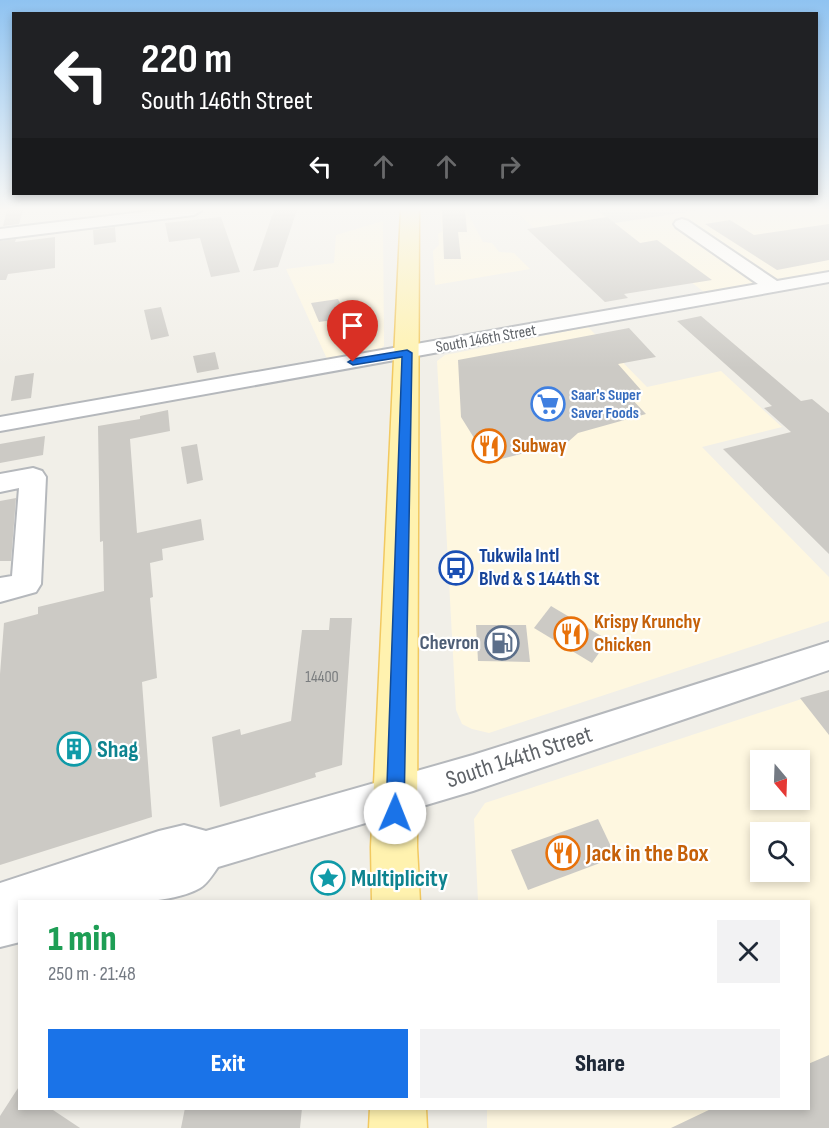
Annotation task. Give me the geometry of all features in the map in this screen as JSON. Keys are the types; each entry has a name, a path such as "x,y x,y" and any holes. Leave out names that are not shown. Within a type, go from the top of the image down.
{"main road":[{"path":"396,900 396,796 409,263"},
{"path":"398,1110 398,1128"}],"street":[{"path":"738,263 774,287"},
{"name":"South 146th Street","path":"0,424 829,277"},
{"path":"0,483 33,477 26,584 0,590"},
{"name":"South 144th Street","path":"0,904 159,851 184,845 206,851 473,773 829,656"},
{"path":"96,900 187,873 206,851"},
{"path":"0,926 18,922"}],"shaded area":[{"path":"334,263 383,263 384,346 379,350 327,359 286,269"},
{"path":"434,263 524,263 530,269 435,285"},
{"path":"666,263 829,263 829,271 704,292"},
{"path":"588,327 647,387 721,371 782,427 702,447 829,577 829,621 489,733 472,729 462,724 456,710 437,361 445,355"},
{"path":"829,690 829,1128 487,1128 487,1110 810,1110 810,900 478,900 474,819 485,803"}],"building":[{"path":"0,263 55,263 55,268 8,274 6,280 0,280"},
{"path":"207,263 237,263 240,272 211,277"},
{"path":"256,263 279,263 278,267 253,271"},
{"path":"563,263 688,263 712,280 624,294 628,298 605,302"},
{"path":"765,263 815,263 777,270"},
{"path":"338,299 347,318 319,322 311,303"},
{"path":"161,307 169,336 151,340 144,310"},
{"path":"701,316 801,401 812,399 829,413 829,554 723,449 791,432 764,408 772,406 677,321"},
{"name":"Saar's Super Saver Foods","path":"629,328 656,357 618,364 641,390 626,393 646,414 578,433 560,449 552,446 489,462 461,417 458,360"},
{"path":"215,352 219,369 197,373 193,356"},
{"path":"34,373 31,398 11,401 15,376"},
{"name":"Shag","path":"168,410 170,431 130,439 137,533 201,519 204,540 162,549 163,560 150,563 153,597 150,598 157,678 142,682 152,817 0,865 0,674 4,623 38,614 38,607 104,591 103,541 100,542 98,426 140,419 140,416"},
{"path":"45,436 43,455 0,463 0,444"},
{"path":"197,444 203,480 187,484 181,447"},
{"path":"16,498 11,561 0,561 0,501"},
{"name":"Krispy Krunchy Chicken","path":"551,606 608,640 592,663 534,628"},
{"path":"330,618 352,618 342,765 315,773 316,777 220,807 212,737 240,729 241,735 291,721 302,630 329,630"},
{"name":"Chevron","path":"476,625 526,625 530,662 478,661"},
{"path":"829,690 829,735 800,698"},
{"name":"Jack in the Box","path":"598,819 616,857 528,890 511,850"},
{"path":"829,1055 829,1128 671,1128 709,1110 810,1110 810,1063"},
{"path":"18,1088 18,1110 53,1110 80,1128 0,1128 0,1116"},
{"path":"185,1110 302,1110 300,1128 181,1128"}],"place":[{"name":"Saar's Super Saver Foods","path":"548,404"},
{"name":"Subway","path":"489,446"},
{"name":"Tukwila Intl Blvd & S 144th St","path":"456,568"},
{"name":"Krispy Krunchy Chicken","path":"571,634"},
{"name":"Chevron","path":"502,643"},
{"name":"Shag","path":"74,749"},
{"name":"Jack in the Box","path":"563,853"},
{"name":"Multiplicity","path":"328,878"}],"route":[{"path":"353,362 407,353 395,813"}]}
